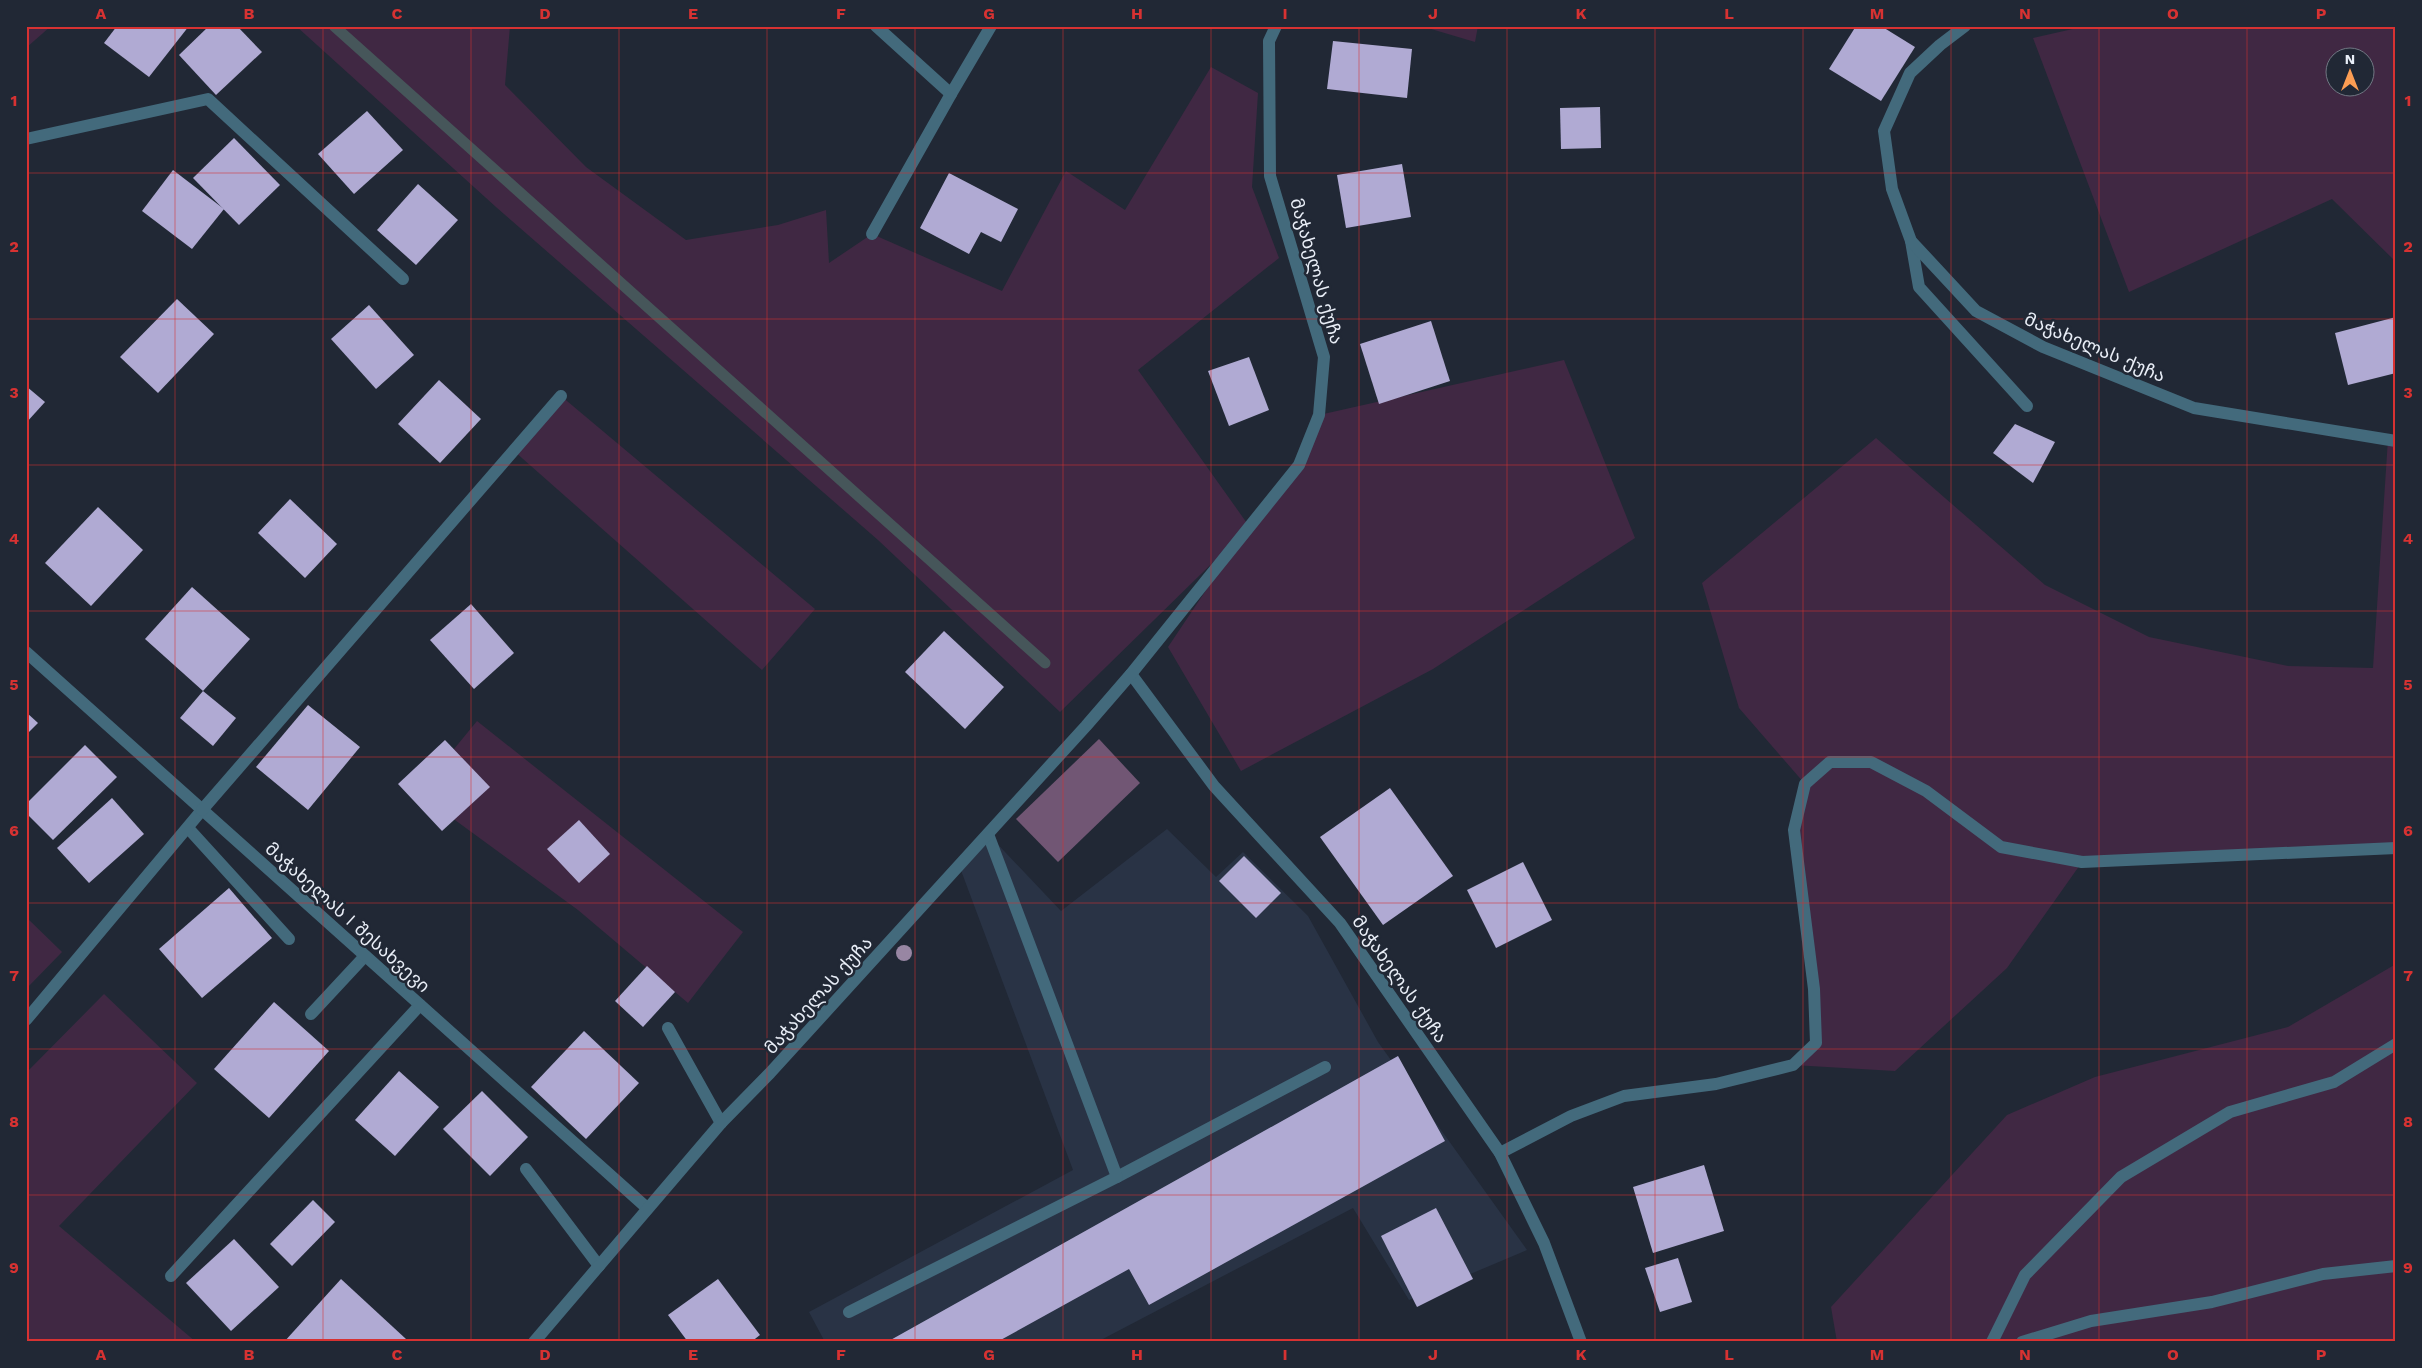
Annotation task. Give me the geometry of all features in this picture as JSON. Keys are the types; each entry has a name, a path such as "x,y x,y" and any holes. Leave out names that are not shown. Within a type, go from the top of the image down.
{"street":[{"path":"876,26 951,94"},
{"path":"872,234 991,26"},
{"name":"მაჭახელას ქუჩა","path":"534,1342 721,1123 770,1074 1131,674 1299,465 1319,416 1324,357 1270,176 1269,42 1276,26"},
{"name":"მაჭახელას ქუჩა","path":"1965,26 1940,45 1910,73 1884,132 1892,189 1911,241 1976,311 2043,347 2194,408 2396,441"},
{"path":"26,139 208,99 403,278"},
{"path":"1911,241 1919,287 2027,406"},
{"path":"26,1020 202,810 561,396"},
{"name":"მაჭახელას I შესახვევი","path":"26,652 647,1208"},
{"name":"მაჭახელას ქუჩა","path":"1131,674 1214,786 1340,923 1500,1153 1544,1243 1581,1342"},
{"path":"1500,1153 1571,1116 1624,1096 1716,1084 1793,1065 1816,1043 1814,988 1794,830 1805,784 1830,762 1871,762 1926,791 2001,847 2082,862 2396,848"},
{"path":"188,828 289,939"},
{"path":"988,834 1117,1177"},
{"path":"311,1014 365,956"},
{"path":"171,1276 420,1005"},
{"path":"668,1028 721,1123"},
{"path":"1992,1342 2025,1275 2121,1177 2230,1112 2334,1082 2396,1044"},
{"path":"849,1312 1117,1177 1324,1067"},
{"path":"526,1168 598,1266"},
{"path":"2022,1342 2092,1321 2212,1302 2323,1274 2396,1266"}],"shaded area":[{"path":"26,26 51,26 26,48"},
{"path":"296,26 510,26 505,85 586,167 686,240 778,225 826,210 829,263 872,234 1002,291 1066,171 1125,210 1211,67 1258,93 1252,187 1279,258 1138,370 1249,526 1299,465 1319,415 1564,360 1635,538 1433,669 1241,771 1168,647 1247,529 1060,712 878,540 496,207"},
{"path":"1421,26 1478,26 1475,42"},
{"path":"2086,26 2396,26 2396,262 2332,199 2129,292 2033,38"},
{"path":"561,396 815,609 762,670 514,451"},
{"path":"1876,438 2045,585 2149,637 2288,666 2373,668 2388,439 2396,441 2396,848 2082,862 2007,968 1895,1071 1793,1065 1816,1043 1794,830 1805,784 1739,708 1702,583"},
{"path":"477,721 743,932 688,1003 578,910 418,793"},
{"path":"1099,739 1140,783 1058,862 1016,819"},
{"path":"1167,829 1216,877 1243,852 1308,916 1378,1042 1527,1250 1409,1300 1353,1208 1097,1342 825,1342 809,1312 1073,1170 959,865 988,834 1061,911"},
{"path":"26,917 62,952 26,989"},
{"path":"2396,964 2396,1342 1837,1342 1831,1307 2007,1115 2095,1077 2288,1027"},
{"path":"104,994 197,1083 59,1226 196,1342 26,1342 26,1073"}],"building":[{"path":"117,26 189,26 149,77 104,43"},
{"path":"209,26 237,26 262,52 216,95 179,55"},
{"path":"1856,26 1881,26 1915,47 1881,101 1829,69"},
{"path":"1333,41 1412,49 1407,98 1327,89"},
{"path":"1600,107 1601,148 1561,149 1560,108"},
{"path":"367,111 403,150 354,194 318,154"},
{"path":"234,138 280,185 239,225 193,178"},
{"path":"1402,164 1411,217 1346,228 1337,175"},
{"path":"173,170 224,209 192,249 142,211"},
{"path":"949,173 1018,209 1001,242 981,232 969,254 920,228"},
{"path":"418,184 458,220 416,265 377,230"},
{"path":"177,299 214,334 158,393 120,357"},
{"path":"369,305 414,355 376,389 331,339"},
{"path":"2396,317 2396,373 2348,385 2335,333"},
{"path":"1431,321 1450,381 1379,404 1360,344"},
{"path":"1249,357 1269,410 1229,426 1208,371"},
{"path":"439,380 481,419 440,463 398,424"},
{"path":"26,386 45,402 26,423"},
{"path":"2015,424 2055,442 2033,483 1993,453"},
{"path":"290,499 337,544 305,578 258,533"},
{"path":"98,507 143,550 91,606 45,563"},
{"path":"192,587 250,639 203,691 145,639"},
{"path":"471,604 514,653 474,689 430,640"},
{"path":"944,631 1004,687 965,729 905,672"},
{"path":"203,691 236,718 213,746 180,718"},
{"path":"308,705 360,747 308,810 256,767"},
{"path":"26,712 38,723 26,735"},
{"path":"445,740 490,787 442,831 398,784"},
{"path":"85,745 117,777 53,840 26,813 26,804"},
{"path":"1390,788 1453,876 1383,925 1320,837"},
{"path":"112,798 144,834 89,883 57,848"},
{"path":"579,820 610,854 579,883 547,849"},
{"path":"1244,856 1281,893 1256,918 1219,881"},
{"path":"1523,862 1552,920 1496,948 1467,890"},
{"path":"229,888 272,938 202,998 159,949"},
{"path":"647,966 675,992 643,1027 615,1001"},
{"path":"274,1002 329,1051 269,1118 214,1069"},
{"path":"584,1031 639,1083 586,1139 531,1087"},
{"path":"1398,1056 1445,1141 1149,1305 1129,1269 997,1342 887,1342"},
{"path":"399,1071 439,1107 395,1156 355,1120"},
{"path":"482,1091 528,1137 490,1176 443,1129"},
{"path":"1704,1165 1724,1231 1653,1253 1633,1187"},
{"path":"313,1200 335,1222 292,1266 270,1244"},
{"path":"1436,1208 1473,1279 1417,1307 1381,1236"},
{"path":"234,1239 279,1287 231,1331 186,1283"},
{"path":"1678,1258 1692,1302 1660,1312 1645,1268"},
{"path":"341,1279 406,1339 404,1342 284,1342"},
{"path":"718,1279 760,1335 751,1342 688,1342 668,1315"}],"waterway":[{"path":"334,26 1045,663"}]}
